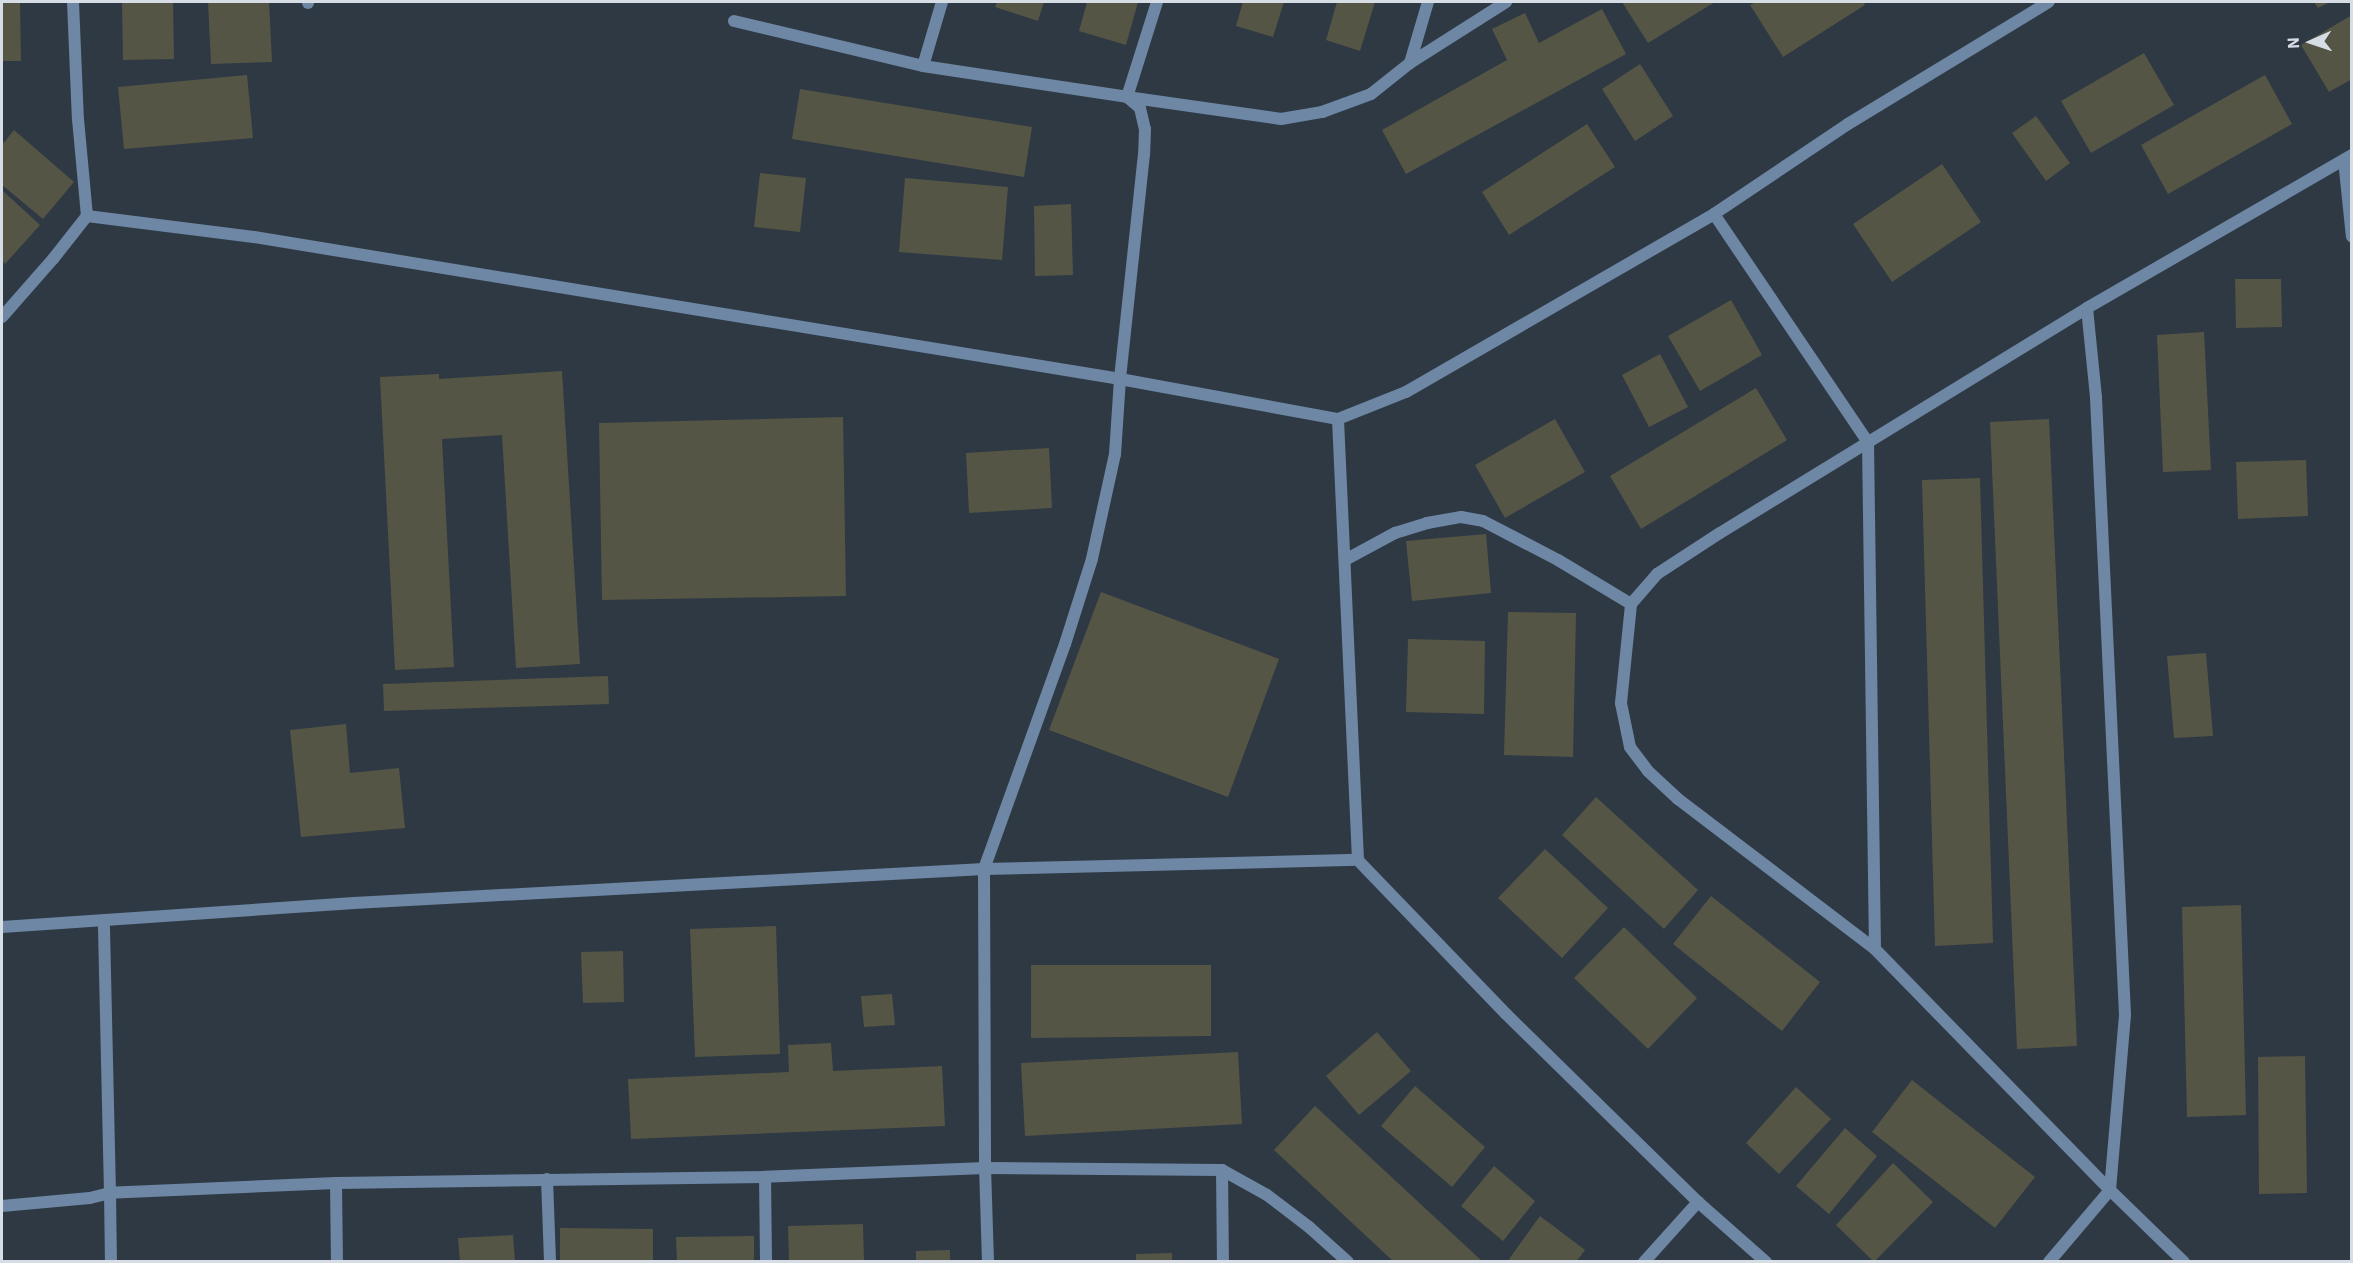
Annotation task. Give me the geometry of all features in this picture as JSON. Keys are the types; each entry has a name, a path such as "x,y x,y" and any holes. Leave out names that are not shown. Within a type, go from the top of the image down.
{"street":[{"path":"2,317 87,216 78,119 73,2"},
{"path":"923,66 942,2"},
{"path":"1127,97 1157,2"},
{"path":"1410,63 1428,2"},
{"path":"734,21 923,66 1281,119 1322,111 1371,94 1410,63 1506,2"},
{"path":"87,216 254,237 1120,379 1338,419 1406,392 1714,214 1848,124 2049,2"},
{"path":"988,1262 985,1168 984,869 1065,644 1092,559 1115,454 1120,379 1145,129 1140,108 1127,97"},
{"path":"2184,1262 2110,1190 1875,950 1678,799 1648,771 1630,747 1621,703 1631,604 1657,574 1868,442 2087,308 2348,157 2352,237"},
{"path":"1714,214 1868,442 1875,950"},
{"path":"2049,1262 2110,1190 2126,1015 2096,397 2087,308"},
{"path":"1338,419 1358,860 1506,1014 1698,1202 1766,1262"},
{"path":"1345,560 1395,533 1427,523 1461,517 1483,521 1558,560 1631,604"},
{"path":"2,927 354,903 984,869 1358,860"},
{"path":"104,920 111,1262"},
{"path":"2,1206 90,1198 110,1193 336,1183 765,1177 985,1168 1222,1170 1267,1196 1309,1227 1348,1262"},
{"path":"1222,1170 1223,1262"},
{"path":"765,1177 766,1262"},
{"path":"547,1179 550,1262"},
{"path":"336,1183 337,1262"},
{"path":"1644,1262 1698,1202"}],"building":[{"path":"2,2 20,2 21,61 2,61"},
{"path":"122,2 173,2 174,59 123,60"},
{"path":"208,2 269,2 272,62 211,64"},
{"path":"997,2 1044,2 1038,21 995,7"},
{"path":"1087,2 1138,2 1126,45 1079,31"},
{"path":"1243,2 1284,2 1273,37 1236,26"},
{"path":"1337,2 1375,2 1360,51 1326,40"},
{"path":"1622,2 1715,2 1648,43"},
{"path":"1756,2 1863,2 1865,5 1783,57 1750,5"},
{"path":"2314,2 2330,2 2318,8"},
{"path":"1602,9 1626,54 1406,174 1382,130 1507,60 1492,29 1525,13 1539,43"},
{"path":"2352,15 2352,79 2329,92 2301,45"},
{"path":"2144,53 2174,105 2091,153 2061,101"},
{"path":"1640,64 1673,116 1635,141 1602,89"},
{"path":"247,75 253,138 124,149 118,87"},
{"path":"2265,75 2292,124 2168,194 2141,145"},
{"path":"800,89 1032,127 1024,177 792,139"},
{"path":"2036,116 2070,163 2046,181 2012,133"},
{"path":"1587,124 1615,167 1509,235 1482,192"},
{"path":"14,130 74,182 43,219 2,185 2,145"},
{"path":"1942,164 1981,222 1892,282 1853,224"},
{"path":"760,173 806,178 800,232 754,227"},
{"path":"905,178 1008,187 1002,260 899,252"},
{"path":"2,190 40,225 5,264 2,260"},
{"path":"1071,204 1073,275 1035,276 1034,206"},
{"path":"2235,279 2281,279 2282,327 2236,328"},
{"path":"1731,300 1762,355 1700,391 1668,336"},
{"path":"2204,332 2211,470 2163,472 2157,335"},
{"path":"1660,354 1688,407 1649,427 1622,375"},
{"path":"562,371 580,664 516,668 502,435 442,439 454,667 395,670 380,377 439,374 439,379"},
{"path":"1756,388 1787,440 1641,529 1610,476"},
{"path":"843,417 846,596 602,600 599,423"},
{"path":"1555,419 1585,472 1505,518 1475,465"},
{"path":"2049,419 2077,1046 2017,1049 1990,422"},
{"path":"1049,448 1052,508 969,513 966,453"},
{"path":"2306,460 2308,516 2238,519 2236,462"},
{"path":"1980,478 1993,943 1935,946 1922,480"},
{"path":"1486,534 1491,593 1412,601 1406,541"},
{"path":"1101,592 1279,659 1228,797 1049,730"},
{"path":"1508,612 1576,613 1573,757 1504,755"},
{"path":"1408,639 1485,641 1484,714 1406,712"},
{"path":"2206,653 2213,736 2174,738 2167,656"},
{"path":"608,676 609,704 384,711 383,684"},
{"path":"346,724 350,773 399,768 405,828 301,837 290,730"},
{"path":"1596,797 1698,890 1664,929 1562,835"},
{"path":"1545,849 1608,908 1562,958 1498,898"},
{"path":"1711,896 1820,982 1782,1031 1673,944"},
{"path":"2241,905 2246,1115 2187,1117 2182,907"},
{"path":"776,926 780,1054 695,1057 690,929"},
{"path":"1624,927 1697,998 1648,1049 1574,978"},
{"path":"623,951 624,1002 583,1003 581,952"},
{"path":"1031,965 1211,965 1211,1036 1031,1038"},
{"path":"892,994 895,1025 864,1027 861,996"},
{"path":"1377,1032 1411,1071 1359,1115 1326,1076"},
{"path":"831,1043 833,1071 942,1066 945,1126 631,1139 628,1079 789,1072 788,1045"},
{"path":"1238,1052 1242,1124 1025,1136 1021,1063"},
{"path":"2305,1056 2307,1193 2259,1194 2258,1057"},
{"path":"1912,1080 2035,1177 1995,1228 1872,1132"},
{"path":"1415,1086 1485,1147 1452,1187 1381,1126"},
{"path":"1796,1087 1831,1119 1779,1174 1746,1143"},
{"path":"1315,1106 1483,1262 1394,1262 1274,1150"},
{"path":"1845,1128 1877,1156 1829,1214 1796,1186"},
{"path":"1893,1163 1933,1202 1874,1262 1836,1225"},
{"path":"1494,1166 1535,1201 1503,1241 1461,1206"},
{"path":"1540,1216 1585,1250 1576,1262 1512,1262 1509,1259"},
{"path":"863,1224 864,1262 789,1262 788,1226"},
{"path":"560,1228 653,1229 653,1262 560,1262"},
{"path":"513,1235 515,1262 460,1262 458,1238"},
{"path":"754,1236 754,1262 677,1262 676,1237"},
{"path":"950,1250 950,1262 916,1262 916,1251"},
{"path":"1172,1253 1172,1262 1136,1262 1136,1254"}]}
